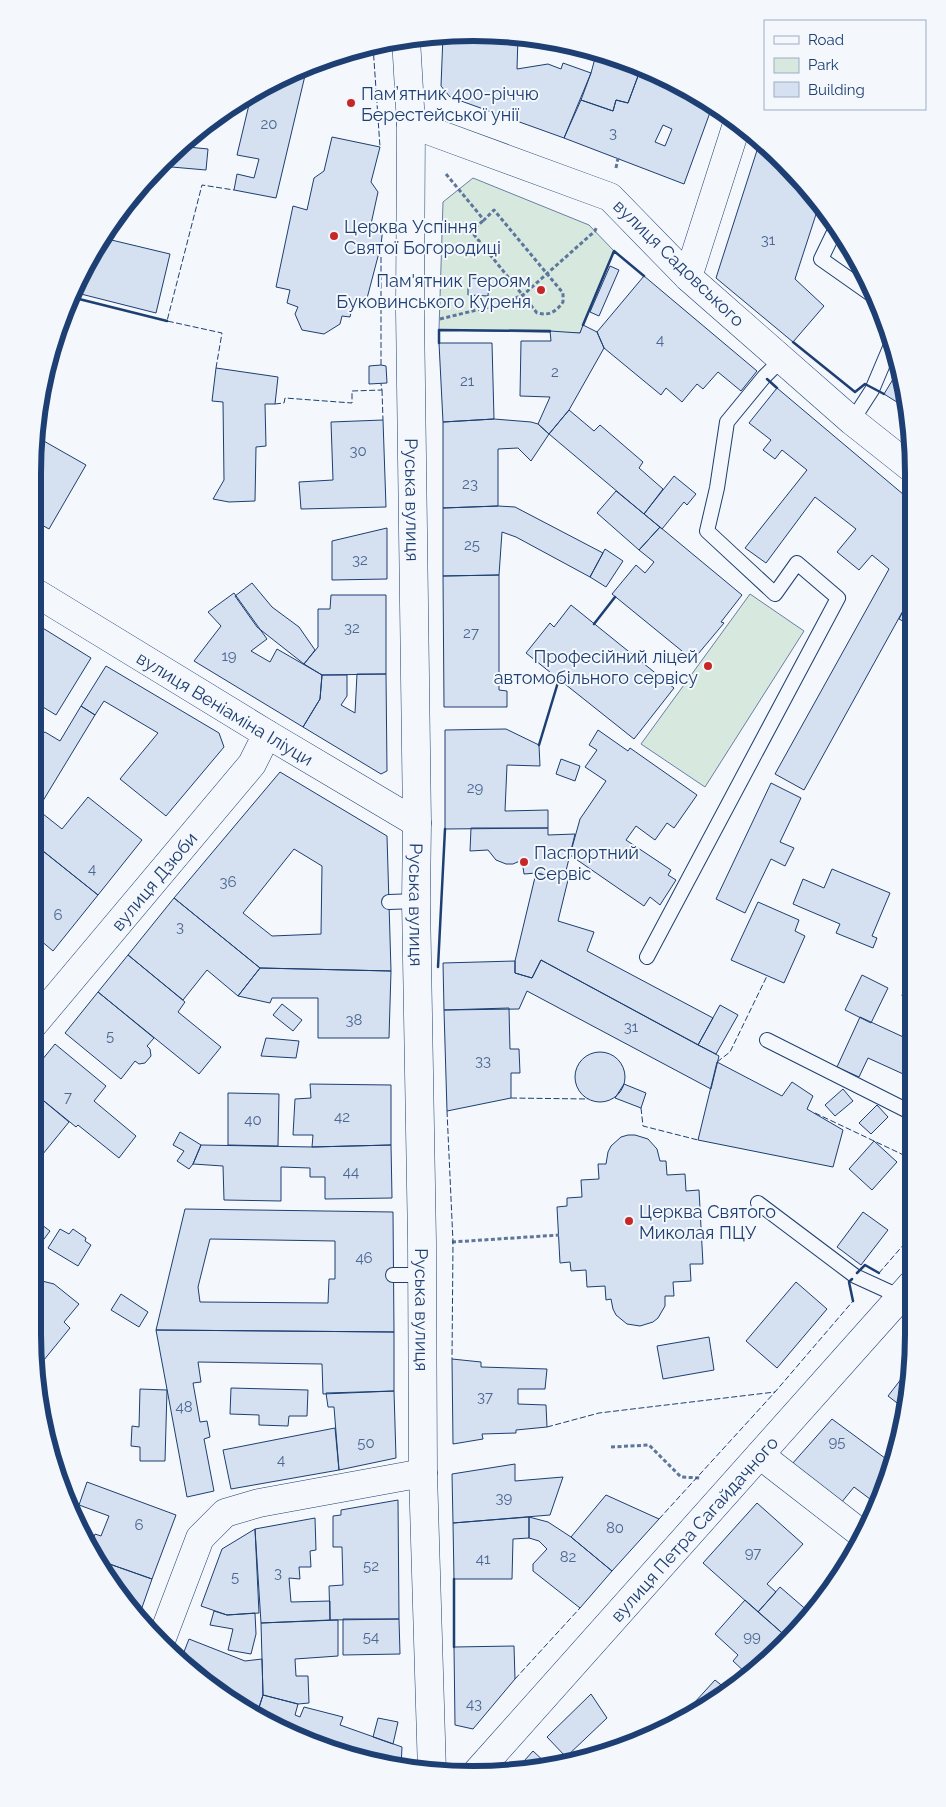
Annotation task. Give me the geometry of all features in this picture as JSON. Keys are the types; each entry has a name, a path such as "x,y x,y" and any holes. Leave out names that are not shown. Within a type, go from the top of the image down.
{"street":[{"name":"Руська вулиця","path":"406,47 411,124 410,311 417,823 416,902 422,1242 423,1474 432,1764"},
{"name":"вулиця Садовського","path":"411,124 610,197 688,277 852,421 905,463"},
{"path":"688,277 735,129"},
{"name":"вулиця Веніаміна Іліуци","path":"41,597 417,823"},
{"name":"вулиця Дзюби","path":"41,1015 252,764 267,734"},
{"name":"вулиця Петра Сагайдачного","path":"483,1766 738,1479 905,1300"},
{"path":"760,1455 857,1531"},
{"path":"163,1634 200,1538 225,1513 259,1502 423,1474"}],"lane":[{"path":"833,234 821,259 863,289"},
{"path":"852,421 872,390 888,353"},
{"path":"647,957 838,598 798,563 775,594 708,531 727,422 764,377 782,360"},
{"path":"389,902 416,902"},
{"path":"767,1040 905,1109"},
{"path":"758,1203 855,1276 905,1295"},
{"path":"393,1275 422,1275"}],"path":[{"path":"446,174 484,220"},
{"path":"410,311 440,319 501,304 523,295 595,231 610,197"},
{"path":"494,210 563,293 563,302 552,313 544,315 537,313 471,231 484,220 494,210"},
{"path":"422,1242 453,1242 559,1235"},
{"path":"611,1447 649,1445 681,1477 738,1479"}],"green space":[{"path":"473,178 589,225 614,251 580,333 439,330 443,202"},
{"path":"750,594 804,631 705,787 641,744"}],"building":[{"path":"473,41 518,44 517,69 548,64 561,69 563,63 591,73 564,138 450,97 441,86 443,42 445,42"},
{"path":"595,59 639,74 628,103 616,100 613,111 581,100"},
{"path":"305,75 276,198 234,190 237,174 254,178 259,159 237,155 249,104"},
{"path":"638,76 664,86 710,112 684,184 564,138 581,100 613,111 616,100 628,103","holes":["663,125 672,129 665,146 655,142"]},
{"name":"Церква Успіння Святої Богородиці","path":"332,137 380,147 371,182 378,192 371,224 383,227 381,245 365,306 353,304 350,317 342,316 340,324 324,334 302,330 295,314 298,307 287,303 290,290 276,287 293,206 307,210 314,178 324,171"},
{"path":"189,147 208,149 206,170 169,167"},
{"path":"758,148 798,188 817,211 795,279 824,306 793,342 716,278"},
{"path":"110,240 170,254 156,313 81,294"},
{"path":"610,266 619,270 599,316 590,312"},
{"path":"644,276 757,371 741,391 718,372 703,389 697,384 682,402 666,388 661,395 604,348 597,332"},
{"path":"468,278 489,279 488,296 468,295"},
{"path":"583,325 597,332 604,348 569,410 549,434 538,424 550,397 520,396 521,341 551,341 550,331 580,333"},
{"path":"439,343 492,343 494,419 443,422"},
{"path":"369,366 386,366 387,383 369,384"},
{"path":"216,368 278,377 275,404 265,404 266,446 256,447 255,501 229,502 213,499 224,480 223,402 212,401"},
{"path":"894,378 899,403 884,394"},
{"path":"777,388 905,496 905,607 804,790 775,774 889,569 872,555 859,570 837,552 856,529 815,497 766,563 745,548 807,470 782,450 775,459 763,450 771,440 749,423"},
{"path":"569,410 594,431 600,425 643,462 639,468 663,489 644,514 549,434"},
{"path":"494,419 531,422 538,424 549,434 531,461 518,448 498,449 498,506 443,508 443,422"},
{"path":"383,420 386,507 301,509 299,482 333,480 331,422"},
{"path":"43,440 86,465 49,529 41,524"},
{"path":"674,476 696,494 687,505 684,502 662,529 644,514"},
{"path":"616,491 660,527 639,550 597,513"},
{"path":"515,507 603,553 590,577 516,537 502,532 499,575 443,576 443,508"},
{"path":"660,527 742,595 721,622 724,623 693,660 612,594 636,565 645,573 654,562 639,550"},
{"path":"387,528 387,579 332,580 332,541"},
{"path":"605,549 623,561 606,587 590,577"},
{"path":"499,575 499,690 507,691 507,707 444,707 443,576"},
{"path":"252,583 272,607 299,627 315,650 304,664 257,627 235,596"},
{"path":"234,593 267,639 251,651 270,662 277,649 322,675 320,699 303,727 194,661 221,626 208,612"},
{"path":"331,595 386,595 386,674 322,675 304,664 318,647 318,609 330,609"},
{"path":"571,605 674,688 634,739 526,653 550,623 554,627"},
{"path":"905,608 905,622 899,619"},
{"path":"41,627 91,658 56,715 41,706"},
{"path":"106,666 219,733 224,747 166,816 120,779 158,733 104,701 95,715 81,706"},
{"path":"357,674 386,674 387,771 381,774 303,727 320,699 322,675 347,675 347,696 341,705 355,713"},
{"path":"81,706 95,715 41,804 41,735 45,732 60,741"},
{"path":"506,729 539,745 540,766 507,765 505,811 548,810 548,828 445,829 445,730"},
{"path":"598,730 628,751 630,748 697,795 674,828 667,823 655,840 636,826 626,840 671,870 668,875 676,880 660,905 650,897 644,906 570,855 580,819 606,781 585,767 597,750 589,745"},
{"path":"561,759 580,766 575,781 556,774"},
{"path":"280,772 387,836 391,971 260,968 174,898","holes":["294,849 322,866 321,934 272,936 243,913"]},
{"path":"771,783 801,798 780,842 794,848 785,866 771,859 745,913 716,899"},
{"path":"88,797 142,840 98,895 41,849 41,812 62,829"},
{"path":"471,828 548,828 548,835 575,834 564,879 536,873 524,874 522,860 513,864 506,864 496,860 488,850 470,851"},
{"path":"41,849 98,895 53,951 41,941"},
{"path":"832,869 890,893 872,936 877,938 873,948 836,933 840,924 793,904 803,879 824,888"},
{"path":"536,873 568,880 558,921 594,932 587,951 713,1018 698,1045 541,960 532,978 515,973 515,961"},
{"path":"174,898 260,968 238,996 207,970 183,1000 128,955"},
{"path":"758,902 799,920 795,931 805,936 784,983 731,960"},
{"path":"128,955 185,1002 178,1012 221,1047 199,1074 98,992"},
{"path":"541,960 719,1056 711,1089 527,991 519,1009 444,1010 443,963 515,961 515,973 532,978"},
{"path":"260,968 391,971 389,1038 318,1038 318,998 272,998 270,1003 238,996"},
{"path":"862,975 888,988 871,1023 845,1010"},
{"path":"905,982 905,997 902,996"},
{"path":"98,992 154,1038 147,1046 150,1049 151,1056 145,1063 139,1064 135,1061 121,1079 65,1033"},
{"path":"282,1004 302,1020 293,1031 273,1015"},
{"path":"720,1005 738,1015 716,1054 698,1045"},
{"path":"509,1008 510,1049 519,1049 520,1073 511,1073 511,1098 447,1111 444,1010"},
{"path":"860,1017 905,1038 905,1075 868,1058 859,1077 837,1067"},
{"path":"266,1038 299,1041 296,1058 261,1056"},
{"path":"55,1044 106,1086 94,1101 136,1136 119,1158 41,1099 41,1061"},
{"path":"600,1052 610,1054 618,1059 623,1067 625,1077 623,1087 618,1095 610,1100 600,1102 590,1100 582,1095 577,1087 575,1077 577,1067 582,1059 590,1054"},
{"path":"717,1062 782,1096 792,1082 813,1096 807,1109 843,1130 833,1167 698,1140"},
{"path":"310,1084 391,1085 391,1145 312,1147 313,1135 293,1135 295,1099 311,1098"},
{"path":"624,1084 646,1093 641,1108 615,1098"},
{"path":"843,1089 853,1101 835,1116 825,1105"},
{"path":"228,1093 279,1094 278,1146 228,1145"},
{"path":"41,1099 69,1122 41,1156"},
{"path":"877,1105 888,1117 871,1134 859,1123"},
{"path":"180,1132 201,1145 189,1169 177,1161 184,1151 173,1145"},
{"name":"Церква Святого Миколая ПЦУ","path":"628,1135 648,1139 657,1149 660,1161 666,1161 667,1175 685,1174 686,1191 699,1190 703,1264 690,1264 691,1281 673,1282 674,1296 665,1296 665,1306 658,1318 653,1322 640,1326 627,1324 616,1315 611,1299 606,1300 605,1286 587,1287 586,1270 571,1271 570,1262 560,1263 557,1207 567,1206 567,1198 582,1197 581,1180 599,1179 598,1164 606,1164 611,1146 621,1137"},
{"path":"874,1141 897,1162 872,1190 849,1169"},
{"path":"201,1145 312,1147 391,1145 392,1198 325,1199 325,1177 310,1177 310,1168 281,1167 281,1201 224,1200 223,1166 193,1164"},
{"path":"185,1209 393,1212 394,1332 156,1330","holes":["210,1239 335,1241 335,1279 329,1279 328,1303 200,1302 198,1287"]},
{"path":"863,1212 888,1230 861,1265 837,1247"},
{"path":"41,1224 50,1231 41,1243"},
{"path":"60,1229 69,1234 73,1229 86,1238 85,1241 91,1245 78,1266 48,1248"},
{"path":"41,1281 54,1284 79,1304 64,1322 70,1328 42,1362"},
{"path":"796,1282 827,1309 777,1368 746,1341"},
{"path":"121,1294 148,1312 139,1327 111,1310"},
{"path":"156,1330 394,1332 394,1391 323,1394 322,1364 198,1362 201,1382 193,1383 200,1422 207,1421 210,1437 204,1439 214,1491 187,1497"},
{"path":"709,1337 714,1370 663,1379 657,1346"},
{"path":"452,1359 481,1362 481,1367 547,1369 545,1389 518,1389 518,1404 546,1405 547,1427 516,1430 516,1433 482,1434 483,1439 453,1444"},
{"path":"902,1377 898,1404 888,1396"},
{"path":"231,1388 308,1390 307,1416 289,1416 288,1426 259,1425 259,1415 230,1414"},
{"path":"140,1389 167,1390 165,1461 140,1461 140,1447 131,1446 132,1426 139,1427"},
{"path":"394,1391 396,1458 339,1470 334,1407 328,1407 326,1393"},
{"path":"832,1419 886,1459 871,1500 854,1487 841,1503 792,1464"},
{"path":"335,1428 339,1470 231,1489 223,1450"},
{"path":"515,1464 515,1481 563,1477 550,1515 453,1523 452,1474"},
{"path":"87,1482 176,1515 152,1579 107,1563 93,1539 95,1534 101,1536 109,1516 79,1505"},
{"path":"606,1495 659,1519 612,1571 571,1537"},
{"path":"398,1500 399,1619 330,1620 329,1586 343,1585 342,1547 333,1547 333,1516 341,1515 341,1510"},
{"path":"757,1503 803,1544 767,1584 776,1592 758,1612 703,1563"},
{"path":"529,1517 529,1538 513,1539 512,1579 454,1579 453,1523"},
{"path":"529,1517 548,1522 571,1537 612,1571 580,1608 533,1571 533,1564 547,1549 539,1541 529,1538"},
{"path":"315,1518 316,1550 310,1551 311,1567 299,1567 300,1579 289,1578 291,1602 330,1601 330,1620 261,1623 255,1529"},
{"path":"255,1529 259,1613 227,1615 201,1606 222,1549"},
{"path":"107,1563 152,1579 141,1610"},
{"path":"780,1587 806,1609 783,1634 758,1612"},
{"path":"745,1600 783,1634 744,1671 733,1661 738,1655 715,1634"},
{"path":"214,1611 227,1615 255,1613 256,1634 251,1654 228,1650 233,1629 210,1625"},
{"path":"343,1619 399,1619 400,1654 343,1655"},
{"path":"338,1620 338,1656 295,1659 296,1676 308,1676 309,1703 298,1704 263,1695 261,1623"},
{"path":"189,1639 245,1661 262,1659 263,1695 259,1709 210,1677 183,1654"},
{"path":"514,1646 515,1679 473,1729 455,1725 454,1647"},
{"path":"715,1680 723,1686 695,1704 694,1703"},
{"path":"591,1694 607,1718 569,1755 564,1755 547,1737"},
{"path":"263,1695 298,1704 295,1715 300,1717 304,1707 343,1717 340,1725 402,1747 401,1759 334,1743 308,1733 258,1709"},
{"path":"378,1718 398,1722 393,1744 373,1737"},
{"path":"533,1751 542,1760 529,1762 522,1763"}],"fence":[{"path":"374,53 380,147"},
{"path":"216,368 222,333 167,321 202,185 234,190"},
{"path":"381,245 381,365"},
{"path":"275,404 284,403 285,398 352,403 352,391 382,390 381,384"},
{"path":"382,390 383,420"},
{"path":"717,1062 730,1052 767,976"},
{"path":"511,1098 588,1099"},
{"path":"641,1108 643,1126 698,1140"},
{"path":"447,1111 453,1242 452,1359"},
{"path":"815,1113 905,1156"},
{"path":"879,1273 905,1243"},
{"path":"547,1427 599,1413 775,1392 853,1301"},
{"path":"659,1519 775,1392"},
{"path":"515,1679 580,1608"}],"wall":[{"path":"583,325 614,251 644,276"},
{"path":"78,299 167,321"},
{"path":"439,343 439,330 550,331"},
{"path":"793,342 855,392 865,384 884,394"},
{"path":"767,379 777,388"},
{"path":"594,624 615,597"},
{"path":"539,745 559,679"},
{"path":"438,967 445,829"},
{"path":"857,1273 865,1265 879,1273"},
{"path":"852,1279 849,1282 853,1301"},
{"path":"454,1579 454,1647"}],"place":[{"name":"Пам’ятник 400-річчю Берестейської унії","path":"351,103"},
{"name":"Церква Успіння Святої Богородиці","path":"334,236"},
{"name":"Пам'ятник Героям Буковинського Куреня","path":"541,290"},
{"name":"Професійний ліцей автомобільного сервісу","path":"708,666"},
{"name":"Паспортний Сервіс","path":"524,862"},
{"name":"Церква Святого Миколая ПЦУ","path":"629,1221"}]}
